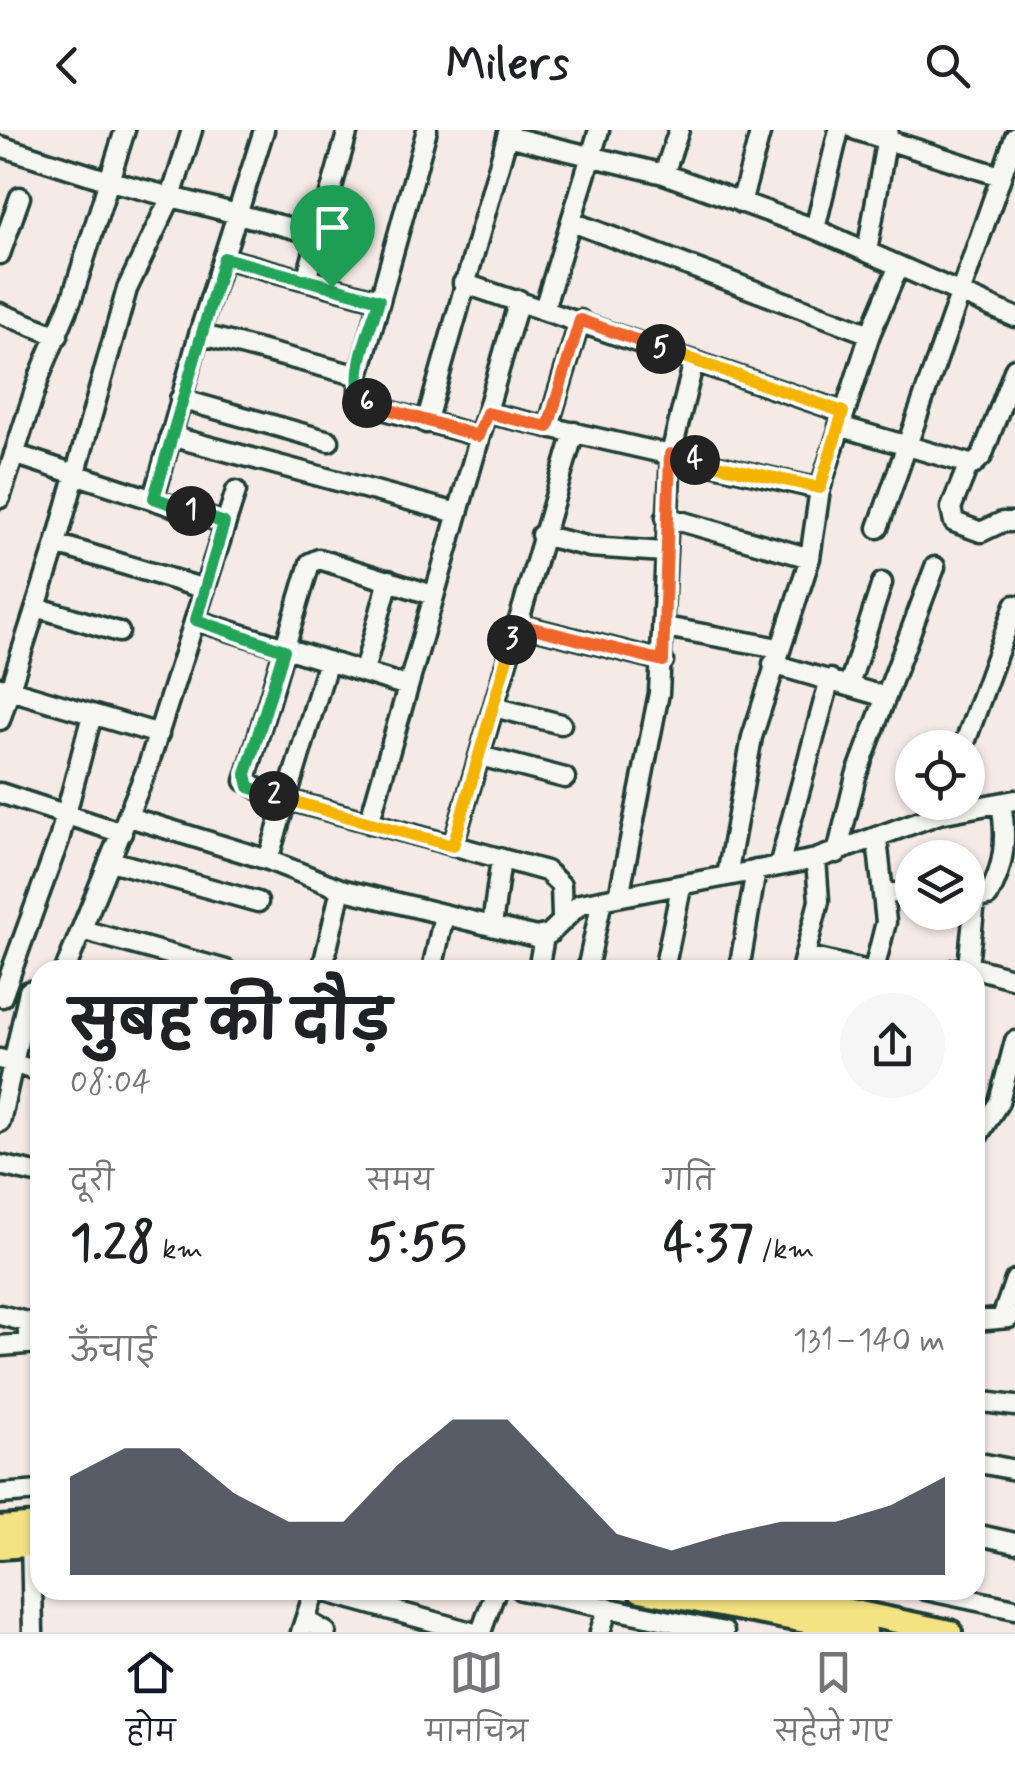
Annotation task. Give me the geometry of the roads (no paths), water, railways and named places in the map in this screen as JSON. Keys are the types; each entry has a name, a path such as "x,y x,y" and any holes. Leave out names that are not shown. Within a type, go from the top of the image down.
{"main road":[{"path":"0,1528 30,1534"},
{"path":"0,1547 30,1537"},
{"path":"695,1600 866,1632"},
{"path":"773,1614 950,1632"}],"street":[{"path":"0,498 125,130"},
{"path":"0,720 4,688 56,544 127,290 170,197 192,130"},
{"path":"154,498 199,334 264,130"},
{"path":"306,280 348,130"},
{"path":"427,130 358,376 359,394 367,403 478,436"},
{"path":"544,309 599,130"},
{"path":"664,174 679,130"},
{"path":"741,203 761,130"},
{"path":"815,229 839,130"},
{"path":"856,130 887,133 1000,176"},
{"path":"426,423 508,133 590,158 664,174 815,229 1015,317"},
{"path":"867,252 887,133"},
{"path":"878,528 1015,138"},
{"path":"0,146 106,180 318,235"},
{"path":"0,254 20,198"},
{"path":"572,222 870,334"},
{"path":"224,258 379,300"},
{"path":"727,876 752,737 810,558 820,488 870,334 898,268"},
{"path":"464,284 694,361 905,446 968,466"},
{"path":"369,823 519,300"},
{"path":"0,313 58,336"},
{"path":"548,427 580,320"},
{"path":"199,334 358,376"},
{"path":"590,960 610,898 663,661 670,454 694,361"},
{"path":"1015,368 982,456 968,466 951,508 954,522 980,532 1002,522 1015,522"},
{"path":"180,400 329,441"},
{"path":"487,413 820,488"},
{"path":"453,846 574,432"},
{"path":"170,436 457,514"},
{"path":"14,454 224,523"},
{"path":"68,960 159,734 236,490"},
{"path":"666,517 810,558"},
{"path":"542,535 590,547 664,552"},
{"path":"56,544 205,589"},
{"path":"434,596 313,560 246,782 249,787 287,799 555,875 561,884 562,917"},
{"path":"837,853 856,776 935,567"},
{"path":"364,670 389,580"},
{"path":"849,685 882,583"},
{"path":"970,730 1015,605"},
{"path":"36,608 119,632"},
{"path":"196,620 407,686"},
{"path":"517,624 663,661"},
{"path":"665,627 776,656 830,680 886,698"},
{"path":"268,860 328,661"},
{"path":"780,866 830,680"},
{"path":"4,688 159,734"},
{"path":"494,706 561,724"},
{"path":"1,998 66,816 92,715"},
{"path":"480,756 566,778"},
{"path":"0,792 66,816 125,825 268,860 341,889 544,937"},
{"path":"985,893 992,889 1010,852 1008,802"},
{"path":"540,960 544,937 580,904 816,859 877,839 916,820"},
{"path":"876,960 886,922 877,839"},
{"path":"492,926 501,859"},
{"path":"804,960 819,901 816,859"},
{"path":"111,861 258,902"},
{"path":"741,960 756,870"},
{"path":"666,960 682,887"},
{"path":"324,960 341,889"},
{"path":"884,892 895,893"},
{"path":"434,960 444,915"},
{"path":"82,930 190,960"},
{"path":"961,960 966,930"},
{"path":"985,973 1015,979"},
{"path":"1,998 30,991"},
{"path":"0,1122 7,1061 30,1004"},
{"path":"985,1123 999,1102 1015,1041"},
{"path":"0,1164 30,1172"},
{"path":"1008,1318 1015,1280"},
{"path":"0,1314 27,1322 30,1331"},
{"path":"0,1346 30,1343"},
{"path":"985,1402 1015,1406"},
{"path":"985,1464 1015,1470"},
{"path":"0,1494 30,1492"},
{"path":"985,1536 1015,1543"},
{"path":"34,1600 34,1632"},
{"path":"313,1600 304,1626 326,1632"},
{"path":"354,1600 471,1632"},
{"path":"481,1632 492,1600"},
{"path":"575,1600 678,1626 724,1632"},
{"path":"970,1600 1015,1610"},
{"path":"600,1632 608,1606"}]}
